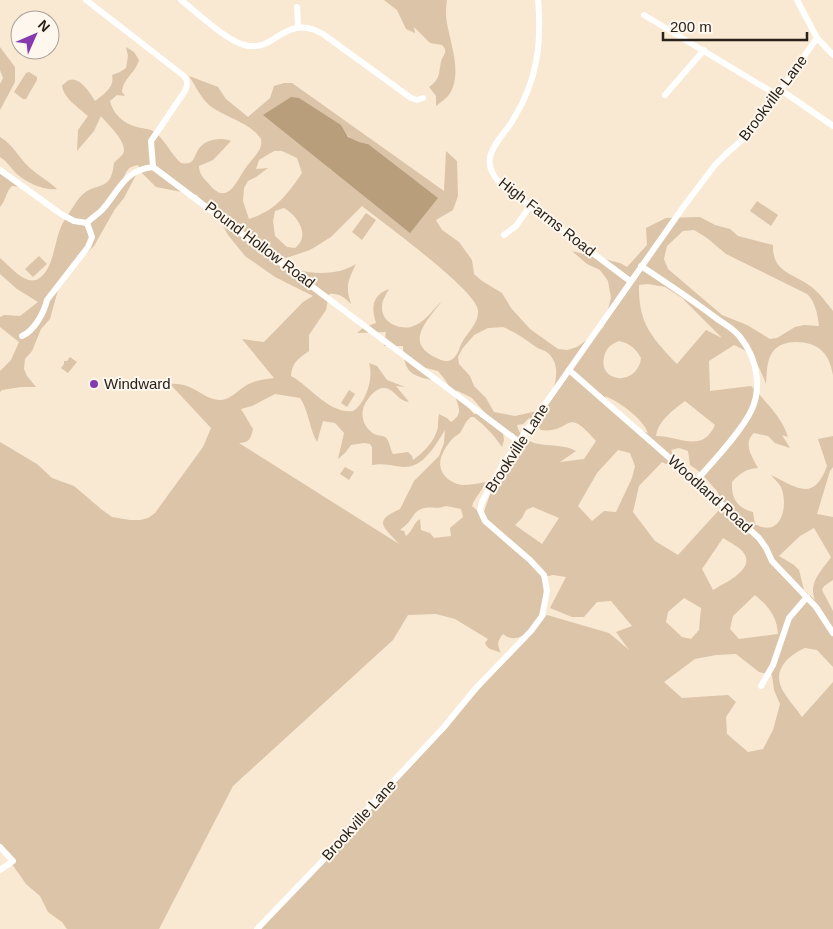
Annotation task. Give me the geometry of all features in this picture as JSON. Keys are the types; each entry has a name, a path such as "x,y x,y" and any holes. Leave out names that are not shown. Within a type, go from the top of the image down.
{"street":[{"path":"0,170 60,214 74,221 87,223 102,210 130,175 143,168 153,167 151,141 185,91 187,87 186,80 184,76 86,0"},
{"path":"181,0 233,40 245,45 262,45 298,27 314,29 324,34 411,98 417,100 423,98"},
{"name":"High Farms Road","path":"538,0 540,45 534,76 524,102 494,148 490,161 492,171 496,178 530,206 630,281"},
{"path":"797,0 817,38 833,55"},
{"path":"297,7 298,27"},
{"path":"644,15 779,92 833,126"},
{"name":"Brookville Lane","path":"257,929 330,853 371,805 444,727 476,688 538,624 542,616 547,591 544,576 530,560 486,521 480,510 488,489 630,281 715,165 751,132 817,38"},
{"path":"665,95 704,50"},
{"name":"Pound Hollow Road","path":"153,167 519,442"},
{"path":"504,235 516,226 530,206"},
{"path":"22,336 28,333 45,310 47,300 88,246 92,237 87,223"},
{"path":"641,266 733,330 746,346 754,366 757,378 756,393 749,415 739,430 696,481"},
{"name":"Woodland Road","path":"569,370 759,538 772,561 816,607 833,633"},
{"path":"761,686 773,665 789,618 807,597"},
{"path":"0,847 13,861 0,870"}],"shaded area":[{"path":"384,0 447,0 446,16 454,57 455,78 448,96 436,106 436,96 429,87 437,79 445,49 442,45 430,43 414,27 415,33 406,29 397,10"},
{"path":"0,47 15,67 15,82 0,110 0,84 3,78 0,70"},
{"path":"126,47 134,52 139,60 123,87 122,92 125,96 117,95 110,101 111,106 120,118 128,124 154,131 181,163 191,162 201,146 209,141 222,139 231,141 213,160 199,166 204,179 221,193 226,193 235,185 259,150 261,139 250,128 209,105 189,76 218,87 226,99 248,117 270,98 274,86 292,83 444,191 446,151 457,161 458,196 453,210 436,220 442,230 459,242 472,260 474,274 502,293 511,308 530,329 558,349 567,350 577,347 603,328 611,298 608,281 600,270 587,264 572,251 620,263 627,267 647,245 646,228 666,218 700,217 715,225 730,229 738,236 773,245 774,255 781,268 818,292 833,311 833,375 829,362 821,350 810,344 796,342 782,345 772,353 767,368 766,384 751,356 734,345 709,361 710,391 751,386 777,416 788,437 782,435 790,448 775,443 768,436 754,433 749,441 749,446 751,455 758,468 744,472 732,482 736,501 743,508 753,512 755,524 771,527 777,524 781,518 784,503 783,495 781,487 771,475 797,487 810,488 822,477 827,466 818,439 833,436 833,467 830,471 817,514 833,517 833,580 824,586 822,590 833,611 833,667 817,650 805,648 785,662 779,678 784,692 802,717 833,682 833,929 261,929 547,615 609,633 629,650 616,632 632,626 611,601 597,602 584,617 572,617 550,608 566,577 553,575 543,577 544,605 541,615 533,627 522,636 515,638 509,638 503,634 498,643 501,653 488,647 485,643 488,639 455,619 436,614 408,615 393,640 233,786 159,929 67,929 62,922 48,912 40,896 26,884 0,847 0,442 37,464 52,478 74,486 112,517 130,520 148,518 155,513 203,447 211,428 170,384 192,388 208,397 221,400 251,383 274,378 242,339 264,342 303,302 313,296 275,277 245,256 228,235 222,224 197,195 156,187 142,173 138,165 126,172 124,177 136,175 94,246 61,279 50,319 41,329 32,351 25,359 24,369 36,387 21,387 0,392 0,371 11,360 19,342 0,327 0,317 4,315 20,316 38,302 17,289 0,274 0,258 28,280 38,279 44,275 51,261 64,221 82,195 93,188 107,183 110,179 114,163 123,154 124,150 120,139 101,116 94,131 77,151 78,130 88,116 68,98 62,85 73,79 85,86 95,101 110,87 112,75 126,68 128,56","holes":["341,125 346,134 355,141 368,144 330,170","274,151 282,151 297,158 302,173 280,201 266,212 249,219 243,201 244,188 248,181 268,168 256,169 259,160","362,206 446,273 473,300 478,310 474,325 457,354 448,361 429,354 422,348 420,341 424,325 442,301 420,323 411,327 399,327 389,322 383,313 383,302 389,289 379,295 374,303 376,323 363,328 357,333 386,332 384,346 403,346 405,361 413,374 432,380 426,368 438,371 458,403 459,412 457,417 451,422 439,414 438,427 432,441 413,460 408,452 393,454 387,438 374,434 366,427 364,422 363,408 365,403 379,389 390,389 401,399 409,402 396,386 405,387 387,380 377,366 369,363 370,382 368,389 362,402 353,411 344,411 328,404 291,376 294,364 309,351 309,335 326,310 329,294 341,296 351,304 348,284 356,264 347,269 326,273 315,273 274,262 310,250 331,237","284,208 298,221 301,227 302,238 295,248 287,247 275,236 273,221 275,211","694,230 726,254 807,294 814,304 819,326 804,325 795,327 777,338 770,339 747,325 722,315 668,269 664,259 667,246 683,231","648,284 665,287 682,298 722,338 706,330 677,364 660,346 644,320 639,298 639,285","503,327 516,333 548,353 556,367 555,381 546,409 515,416 494,412 486,398 474,386 470,376 459,364 458,357 474,335 488,328","619,341 623,342 637,352 641,358 638,367 633,373 619,378 612,377 607,372 604,366 604,357 611,345","456,390 472,398 486,414 474,414","275,394 300,398 317,442 323,421 335,423 344,433 338,459 351,445 364,443 370,444 372,447 372,465 384,464 403,467 410,467 423,460 445,430 444,443 439,456 414,481 400,509 383,521 383,525 399,544 239,443 249,439 253,429 241,409 252,406","605,396 630,411 641,422 648,433 622,419 613,410","685,401 715,425 710,434 704,439 697,441 656,436 660,425 667,416","471,417 474,417 502,447 503,433 513,433 521,443 491,491 484,512 487,519 472,506 486,482 465,485 457,484 447,478 440,466 446,446 460,433","529,418 541,430 551,430 573,422 586,430 596,441 584,459 560,462 576,451 560,446 534,443 521,434 517,425 523,424","679,448 688,451 690,465 700,472 717,491 721,499 719,510 678,555 655,541 633,512 639,486 662,462 675,468 689,479 671,450","618,450 630,453 635,466 632,478 616,512 604,511 592,521 578,506 597,473","446,506 461,509 463,517 450,528 451,536 434,538 430,533 421,530 420,519 406,536 404,531 400,530 417,511","533,507 559,518 542,544 515,525 522,518 526,510","814,528 831,557 814,582 813,594 815,600 804,590 799,570 779,556 800,536","723,538 741,550 746,558 743,570 713,590 702,569","755,595 771,612 776,622 778,634 739,639 730,629 733,616","684,598 701,608 699,630 691,639 682,637 666,622 668,612","736,654 759,672 772,675 774,690 780,704 773,730 763,749 748,752 727,734 726,717 736,702 728,695 682,698 664,682 695,659"]},
{"path":"29,72 37,77 37,80 26,99 23,99 14,92 26,73"},
{"path":"291,97 299,98 341,125 348,137 368,144 438,198 410,233 263,115"},
{"path":"0,137 9,144 31,169 57,189 40,187 18,175 0,157"},
{"path":"0,168 20,187 12,186 0,207"},
{"path":"757,201 778,215 771,226 750,211"},
{"path":"366,213 376,220 362,240 352,232"},
{"path":"39,256 47,264 33,277 25,269"},
{"path":"70,357 77,362 68,373 61,368 64,361 67,361"},
{"path":"349,390 355,394 347,407 341,403"},
{"path":"345,467 354,472 349,480 340,474"}],"place":[{"name":"Windward","path":"94,384"}]}
